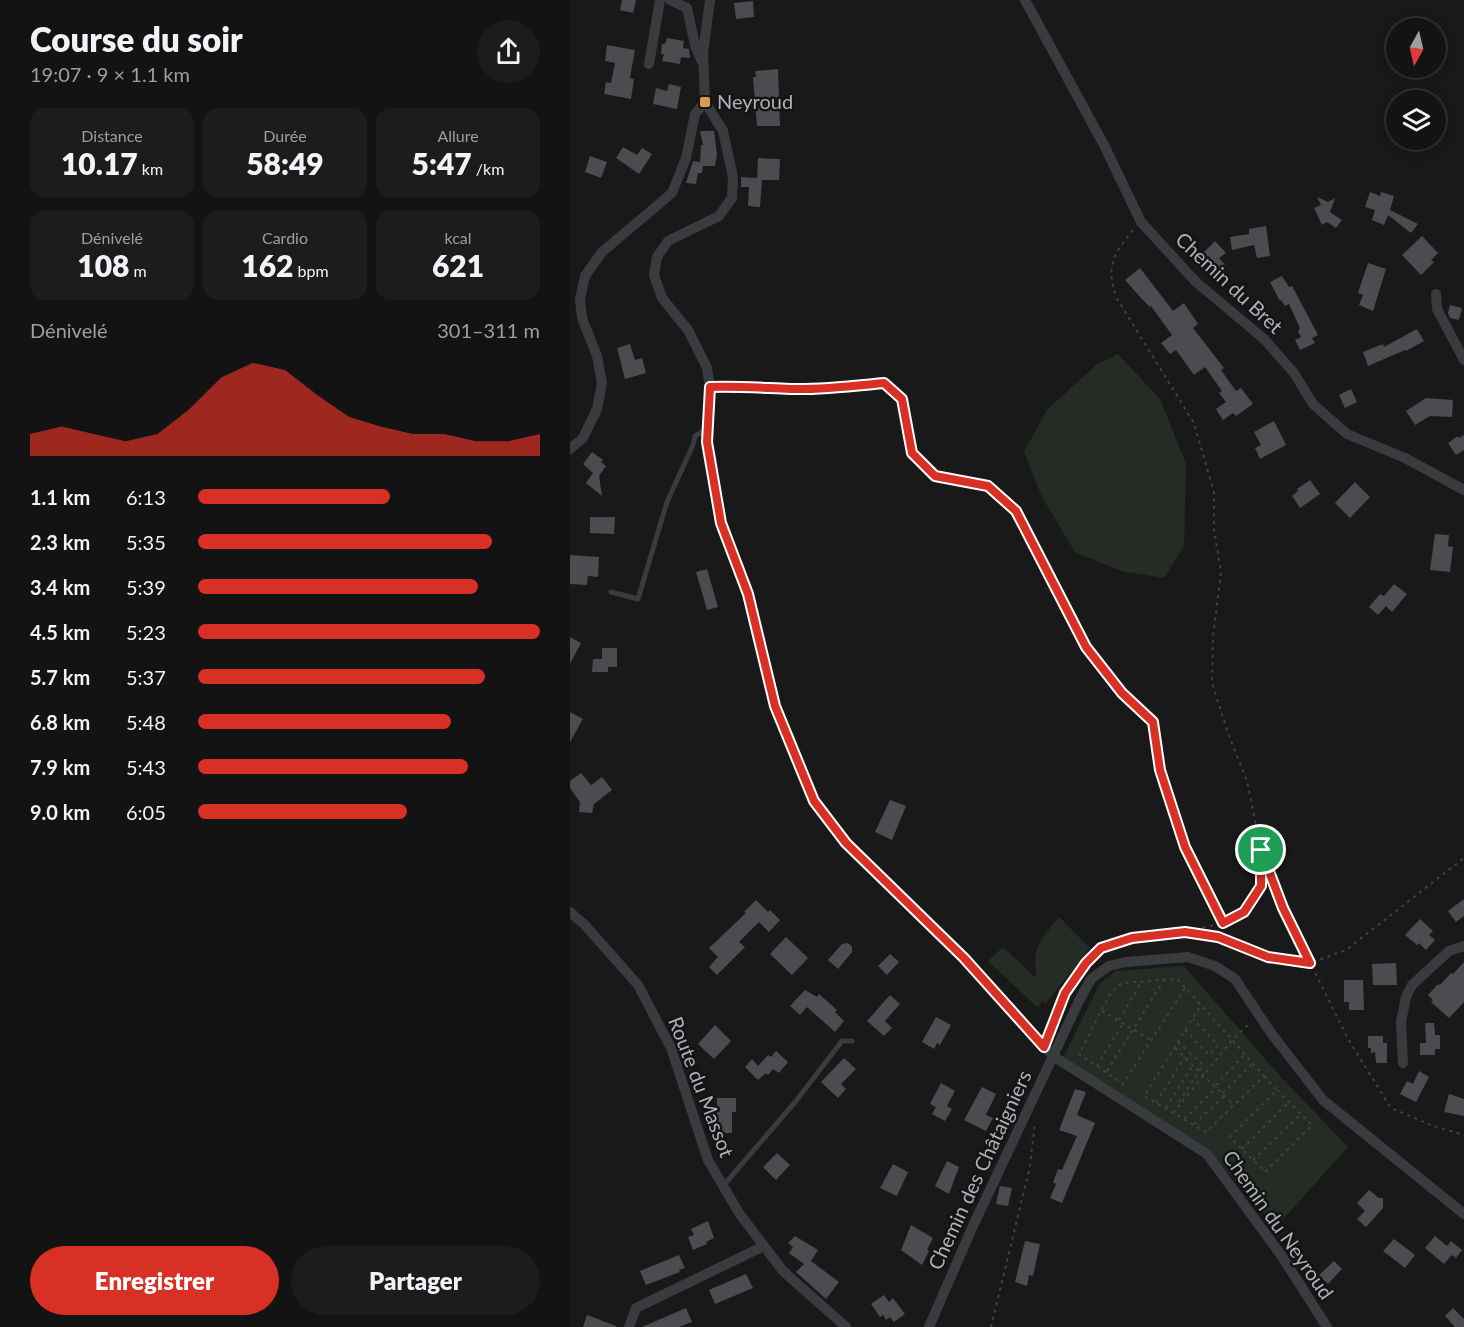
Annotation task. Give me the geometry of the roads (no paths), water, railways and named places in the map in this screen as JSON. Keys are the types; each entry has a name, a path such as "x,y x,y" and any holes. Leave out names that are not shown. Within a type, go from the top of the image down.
{"street":[{"path":"649,64 660,0"},
{"path":"670,0 687,8 695,45 706,75"},
{"path":"570,449 583,438 588,429 597,409 602,383 597,356 582,318 580,299 585,276 602,252 672,193 686,158 695,114 705,102 704,53 710,0"},
{"name":"Chemin du Bret","path":"1025,0 1104,146 1141,222 1196,282 1264,339 1294,373 1313,404 1347,434 1405,458 1464,490"},
{"name":"Chemin du Neyroud","path":"705,102 723,131 733,177 732,198 719,216 668,242 657,257 654,275 662,298 688,330 707,369 710,387 707,442 721,523 748,594 775,706 814,801 846,843 964,958 1053,1056 1207,1154 1281,1255 1326,1327"},
{"path":"1436,294 1437,309 1464,360"},
{"name":"Route du Massot","path":"570,912 584,924 638,985 671,1048 708,1160 739,1212 783,1270 846,1327"},
{"path":"1403,1063 1401,1022 1406,997 1412,985 1449,951 1464,946"},
{"name":"Chemin des Châtaigniers","path":"929,1327 972,1228 1091,979 1109,966 1126,962 1188,957 1215,966 1235,979 1323,1100 1464,1214"},
{"path":"629,1327 636,1308 764,1246"}],"lane":[{"path":"611,592 638,599 667,502 695,436 708,428"},
{"path":"723,1186 796,1101 842,1041 852,1041"}],"place":[{"name":"Neyroud","path":"705,102"}]}
